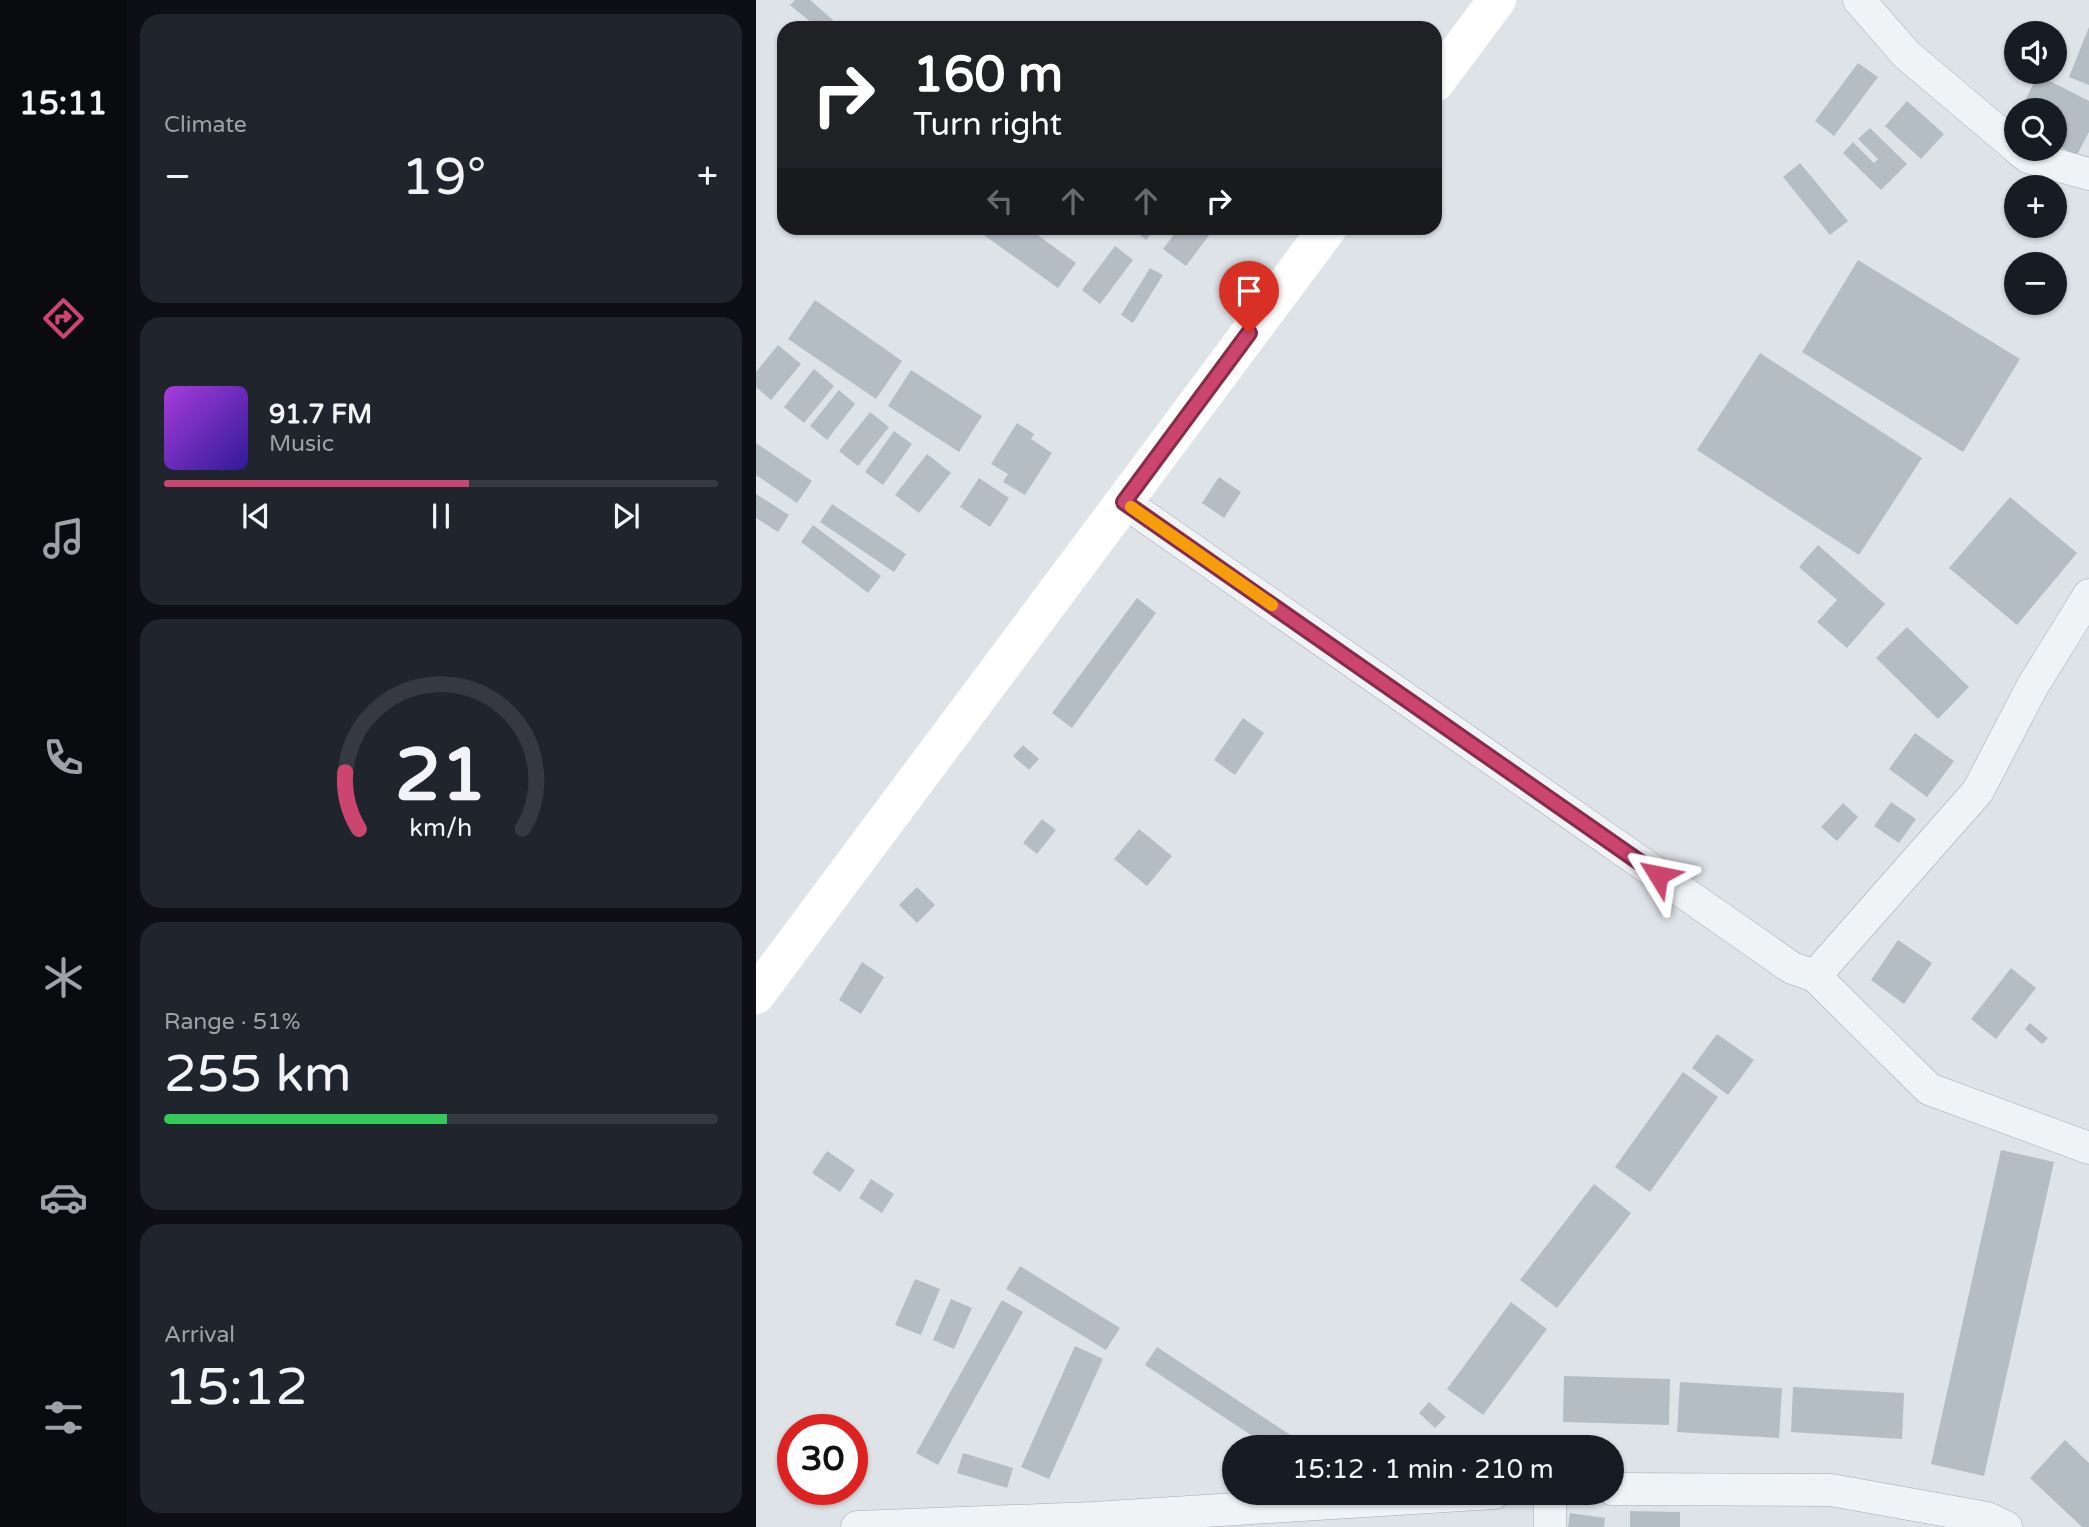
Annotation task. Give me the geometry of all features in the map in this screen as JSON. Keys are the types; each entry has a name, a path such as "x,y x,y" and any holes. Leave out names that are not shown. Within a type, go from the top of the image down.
{"main road":[{"path":"1442,74 1497,0"},
{"path":"756,995 1323,235"}],"street":[{"path":"1859,0 1907,55 2004,137"},
{"path":"2042,161 2089,174"},
{"path":"1124,502 1792,968 1815,976 1930,1089 2089,1148"},
{"path":"1815,976 1978,791 2032,687 2089,595"},
{"path":"1624,1489 1831,1490 1987,1518 2006,1527"},
{"path":"857,1527 1093,1518 1357,1515 1419,1505"},
{"path":"1550,1505 1550,1527"}],"building":[{"path":"795,0 810,0 833,20 809,21 790,5"},
{"path":"2089,27 2089,85 2069,77"},
{"path":"1858,63 1878,77 1834,136 1815,121"},
{"path":"2033,84 2056,84 2089,101 2089,132 2077,155 2067,150 2067,98 2026,98"},
{"path":"1907,101 1944,134 1921,159 1885,126"},
{"path":"1870,128 1907,164 1881,190 1843,153 1853,142 1874,163 1878,159 1858,139"},
{"path":"1800,163 1848,221 1830,235 1783,177"},
{"path":"984,235 1038,235 1076,263 1058,288"},
{"path":"1174,235 1209,235 1186,266 1163,249"},
{"path":"1115,246 1133,260 1100,304 1082,290"},
{"path":"1858,260 2020,359 1963,452 1802,352"},
{"path":"1150,268 1163,275 1133,323 1121,315"},
{"path":"815,300 902,361 876,399 788,339"},
{"path":"778,345 801,364 771,400 756,387 756,372"},
{"path":"1760,353 1922,458 1859,555 1697,450"},
{"path":"814,369 834,386 804,423 784,407"},
{"path":"911,370 982,416 959,452 888,406"},
{"path":"839,390 855,404 827,440 810,426"},
{"path":"870,412 889,427 858,466 839,451"},
{"path":"1017,423 1034,434 1031,439 1052,453 1025,495 1003,482 1008,474 991,464"},
{"path":"894,431 912,444 883,485 865,472"},
{"path":"756,443 812,481 797,503 756,475"},
{"path":"927,454 951,473 919,513 895,495"},
{"path":"1219,477 1241,492 1224,518 1202,503"},
{"path":"979,478 1009,498 990,527 960,507"},
{"path":"756,494 789,515 778,532 756,518"},
{"path":"2010,497 2077,553 2017,625 1949,568"},
{"path":"832,504 906,554 894,572 820,522"},
{"path":"813,525 881,576 868,593 801,542"},
{"path":"1818,545 1885,604 1847,648 1817,622 1837,600 1799,567"},
{"path":"1137,598 1156,613 1072,728 1052,713"},
{"path":"1907,627 1969,687 1938,719 1876,658"},
{"path":"1243,718 1264,733 1235,775 1214,760"},
{"path":"1915,733 1954,761 1927,797 1889,769"},
{"path":"1023,745 1039,759 1029,770 1013,756"},
{"path":"1891,802 1916,819 1899,843 1874,826"},
{"path":"1843,803 1858,817 1837,841 1821,827"},
{"path":"1042,819 1056,830 1037,854 1023,843"},
{"path":"1139,829 1172,856 1147,886 1114,859"},
{"path":"917,887 935,905 917,923 899,905"},
{"path":"1898,940 1932,963 1904,1004 1871,980"},
{"path":"862,962 884,977 861,1014 839,1000"},
{"path":"2011,968 2036,988 1996,1039 1971,1019"},
{"path":"2030,1023 2048,1038 2042,1044 2025,1029"},
{"path":"1717,1034 1754,1060 1728,1095 1692,1068"},
{"path":"1683,1072 1718,1097 1650,1192 1615,1167"},
{"path":"2001,1150 2054,1162 1984,1476 1931,1464"},
{"path":"827,1151 855,1170 840,1192 812,1173"},
{"path":"871,1179 894,1194 882,1213 859,1198"},
{"path":"1594,1184 1631,1213 1557,1308 1520,1280"},
{"path":"1020,1266 1120,1328 1106,1350 1006,1289"},
{"path":"915,1279 940,1289 921,1335 895,1325"},
{"path":"951,1299 972,1308 954,1349 933,1340"},
{"path":"1002,1300 1023,1312 938,1465 916,1453"},
{"path":"1511,1302 1547,1329 1483,1415 1447,1389"},
{"path":"1075,1346 1103,1359 1049,1479 1021,1467"},
{"path":"1157,1347 1290,1435 1251,1435 1145,1365"},
{"path":"1564,1376 1670,1379 1669,1425 1563,1422"},
{"path":"1680,1382 1782,1388 1779,1438 1677,1432"},
{"path":"1793,1387 1904,1393 1902,1439 1791,1432"},
{"path":"1429,1402 1446,1417 1435,1428 1419,1413"},
{"path":"2065,1440 2089,1463 2089,1527 2082,1527 2030,1478"},
{"path":"963,1453 1013,1468 1007,1488 957,1473"},
{"path":"1630,1511 1680,1512 1680,1527 1630,1527"},
{"path":"1570,1513 1605,1518 1604,1527 1568,1527"}],"slow traffic":[{"path":"1131,507 1272,605"}],"route":[{"path":"1249,333 1124,502 1658,875"}]}
